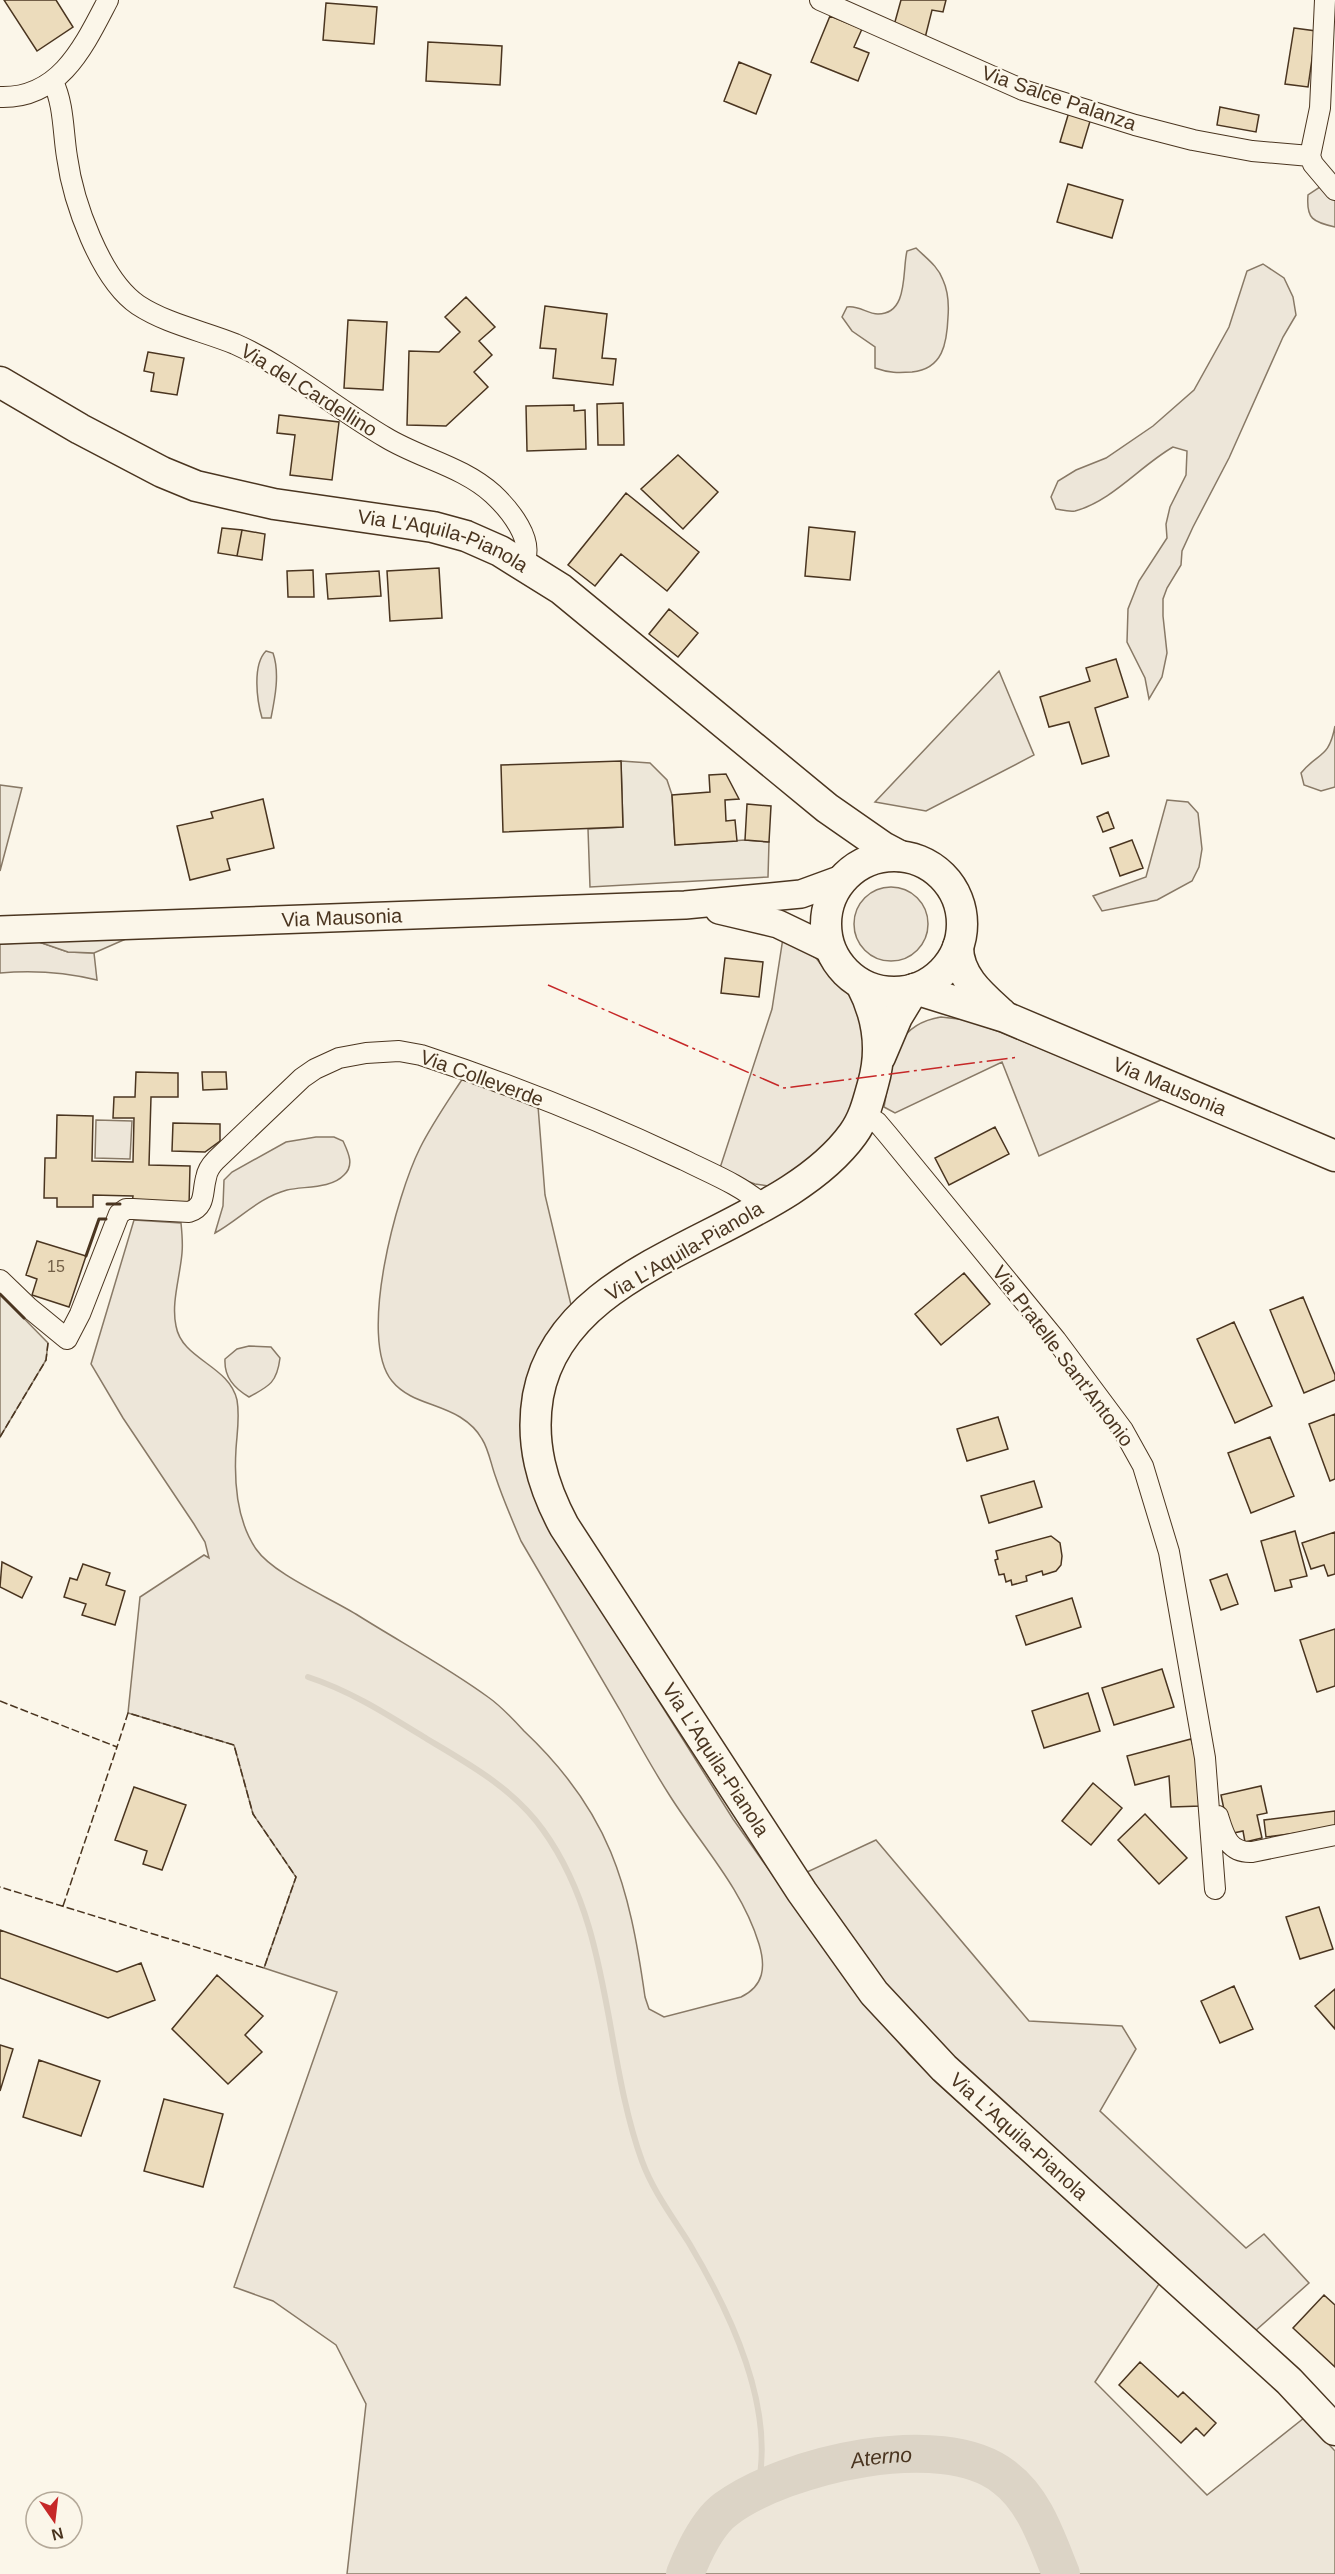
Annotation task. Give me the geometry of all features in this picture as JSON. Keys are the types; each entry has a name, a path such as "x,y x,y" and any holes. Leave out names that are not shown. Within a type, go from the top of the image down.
{"main road":[{"name":"Via L'Aquila-Pianola","path":"0,382 90,434 189,483 274,504 434,527 478,541 523,563 572,598 827,808 883,847 900,856"},
{"name":"Via L'Aquila-Pianola","path":"827,808 837,826 844,850 843,879"},
{"path":"900,856 929,865 944,877 952,887 962,916 962,929 953,958 932,981 914,989 890,992 861,984 840,966 830,949 826,929 827,909 831,896 853,869 869,860 900,856"},
{"name":"Via Mausonia","path":"0,930 685,905 801,894 843,879"},
{"name":"Via Mausonia","path":"685,905 765,920 801,933 830,949"},
{"name":"Via Mausonia","path":"958,947 959,959 965,974 983,996 1005,1017"},
{"name":"Via L'Aquila-Pianola","path":"861,984 875,1021 879,1042 879,1060"},
{"name":"Via L'Aquila-Pianola","path":"914,989 897,1017 879,1060 864,1114 854,1132 834,1156 801,1181 763,1205 624,1283 581,1316 564,1335 544,1373 535,1424 541,1473 554,1508 802,1892 855,1969 889,2011 944,2068 1289,2381 1335,2430"},
{"name":"Via Mausonia","path":"914,989 1005,1017 1335,1156"}],"street":[{"path":"0,97 33,93 53,82 75,56 108,0"},
{"name":"Via Salce Palanza","path":"820,0 1023,90 1135,125 1193,140 1252,151 1310,156"},
{"path":"1325,0 1320,108 1310,156 1313,164 1335,190"},
{"name":"Via del Cardellino","path":"53,82 59,100 67,160 77,200 102,259 120,288 147,310 235,344 271,363 373,430 401,446 450,468 491,493 507,510 525,538 528,552 523,563"},
{"name":"Via Colleverde","path":"0,1280 67,1339 80,1314 118,1214 126,1209 189,1212 197,1209 202,1201 208,1170 216,1160 302,1078 339,1058 375,1052 422,1055 590,1118 700,1168 747,1193 763,1205"},
{"name":"Via Pratelle Sant'Antonio","path":"864,1114 877,1122 1056,1340 1134,1448 1151,1489 1169,1552 1210,1795 1215,1889"},
{"path":"1210,1795 1213,1797 1226,1839 1232,1848 1242,1852 1335,1835"}],"shaded area":[{"path":"1335,177 1335,227 1312,218 1308,209 1308,195"},
{"path":"916,248 938,270 946,289 948,312 944,345 937,360 922,370 889,372 880,370 875,368 875,347 852,331 842,317 847,307 878,314 888,312 895,307 902,290 907,251"},
{"path":"1263,264 1284,278 1293,297 1296,315 1283,337 1229,458 1193,527 1182,551 1181,565 1167,588 1163,599 1163,616 1167,653 1162,677 1149,699 1145,678 1127,642 1128,609 1139,581 1167,538 1166,524 1170,507 1186,475 1187,451 1173,447 1114,491 1075,511 1056,509 1051,497 1058,481 1076,470 1106,458 1153,426 1194,390 1229,327 1247,271"},
{"path":"266,651 273,653 276,669 271,718 262,718 257,693 257,674"},
{"path":"999,671 1034,755 926,811 875,802"},
{"path":"1335,726 1335,787 1321,791 1304,785 1301,773 1326,750 1333,737"},
{"path":"621,761 650,763 667,780 672,795 675,845 745,840 769,842 768,877 590,887 588,829 623,827"},
{"path":"0,785 22,788 0,871"},
{"path":"1167,800 1188,802 1198,813 1202,849 1199,867 1192,881 1157,900 1102,911 1093,896 1146,877"},
{"path":"884,887 898,887 912,893 922,903 928,917 928,931 922,945 912,955 898,961 884,961 870,955 860,945 854,931 854,917 860,903 870,893"},
{"path":"128,938 94,953 68,952 39,942"},
{"path":"783,938 816,958 863,1011 866,1077 840,1135 775,1187 755,1184 719,1171 772,1009"},
{"path":"39,942 68,952 94,953 97,980 48,972 0,973 0,944"},
{"path":"941,1017 967,1020 1003,1033 1163,1099 1039,1156 1002,1062 895,1113 884,1107 892,1062 903,1038 925,1021"},
{"path":"463,1078 538,1106 545,1195 572,1309 544,1344 558,1541 733,1819 856,1993 937,2083 1159,2284 1095,2382 1207,2495 1304,2418 1335,2451 1335,2574 347,2574 366,2404 336,2345 273,2301 234,2287 337,1992 264,1968 296,1877 253,1814 234,1745 128,1713 140,1597 204,1555 209,1558 205,1542 123,1418 91,1364 134,1220 181,1223 181,1262 175,1299 176,1326 180,1338 187,1347 225,1378 237,1400 236,1488 238,1501 250,1538 264,1559 289,1577 457,1675 498,1704 553,1761 577,1791 596,1821 611,1852 631,1919 649,2009 664,2017 741,1997 749,1993 759,1981 762,1968 759,1944 752,1924 732,1885 657,1775 521,1541 480,1436 460,1417 415,1398 399,1388 392,1381 382,1361 378,1333 379,1301 384,1266 401,1198 420,1148"},
{"path":"96,1120 132,1121 130,1159 95,1158"},
{"path":"316,1137 334,1137 343,1141 350,1163 347,1171 339,1180 325,1185 287,1190 267,1198 215,1233 223,1206 224,1180 232,1172 286,1142"},
{"path":"0,1294 48,1343 46,1360 0,1437"},
{"path":"249,1346 271,1347 280,1358 277,1373 271,1382 249,1397 239,1390 228,1377 225,1359 237,1349"},
{"path":"876,1840 1029,2021 1122,2026 1136,2049 1100,2111 1246,2248 1264,2234 1309,2283 1255,2331 979,2082 881,1979 851,1939 807,1872"}],"building":[{"path":"4,0 56,0 73,27 37,51"},
{"path":"901,0 946,0 943,12 932,10 925,38 893,29"},
{"path":"326,3 377,7 374,44 323,40"},
{"path":"830,16 862,29 854,47 869,53 858,81 811,62"},
{"path":"1294,28 1316,31 1308,87 1285,84"},
{"path":"428,42 502,46 500,85 426,81"},
{"path":"739,62 771,75 756,114 724,101"},
{"path":"1220,107 1259,115 1256,132 1217,125"},
{"path":"1069,112 1091,118 1082,148 1060,142"},
{"path":"1068,184 1123,200 1112,238 1057,222"},
{"path":"466,297 495,327 479,341 492,355 474,372 488,387 446,426 407,425 409,351 439,352 460,332 445,317"},
{"path":"545,306 607,314 602,358 616,359 613,385 553,378 556,349 540,348"},
{"path":"348,320 387,322 383,390 344,388"},
{"path":"148,352 184,358 177,395 151,391 154,373 144,371"},
{"path":"623,403 624,445 598,445 597,404"},
{"path":"574,405 574,411 585,410 586,449 527,451 526,406"},
{"path":"279,415 339,422 332,480 290,475 295,435 277,433"},
{"path":"678,455 718,492 683,529 641,489"},
{"path":"626,493 699,552 667,591 621,554 595,586 568,565"},
{"path":"809,527 855,532 850,580 805,576"},
{"path":"222,528 242,530 237,556 218,553"},
{"path":"242,530 265,534 262,560 237,556"},
{"path":"439,568 442,618 390,621 387,571"},
{"path":"313,570 314,597 288,597 287,571"},
{"path":"379,571 381,596 328,599 326,574"},
{"path":"669,609 698,633 678,657 649,634"},
{"path":"1116,659 1128,697 1095,708 1109,756 1082,764 1069,722 1049,727 1040,697 1090,681 1086,668"},
{"path":"621,761 623,827 503,832 501,765"},
{"path":"726,774 739,799 725,800 726,821 735,820 737,841 675,845 672,795 710,792 709,775"},
{"path":"263,799 274,848 227,859 230,870 190,880 177,826 213,818 211,812"},
{"path":"747,804 771,806 769,842 745,840"},
{"path":"1108,812 1114,828 1103,832 1097,817"},
{"path":"1132,840 1143,868 1120,876 1110,848"},
{"path":"725,958 763,962 759,997 721,993"},
{"path":"136,1072 178,1073 178,1097 151,1097 149,1165 190,1166 189,1206 132,1204 133,1196 93,1195 93,1207 57,1207 57,1198 44,1198 45,1158 56,1158 57,1115 93,1116 92,1161 133,1162 134,1118 113,1118 114,1097 135,1097"},
{"path":"202,1072 226,1072 227,1089 203,1090"},
{"path":"173,1123 220,1124 220,1141 205,1152 172,1151"},
{"path":"995,1127 1009,1154 949,1185 935,1158"},
{"path":"37,1241 86,1256 69,1307 32,1295 37,1279 26,1275"},
{"path":"964,1273 990,1304 941,1345 915,1314"},
{"path":"1303,1297 1335,1375 1335,1380 1304,1393 1270,1310"},
{"path":"1234,1322 1272,1406 1235,1423 1197,1339"},
{"path":"1335,1414 1335,1479 1330,1481 1309,1424"},
{"path":"998,1417 1008,1449 967,1461 957,1429"},
{"path":"1270,1437 1294,1496 1251,1513 1228,1453"},
{"path":"1034,1481 1042,1507 989,1523 981,1496"},
{"path":"1295,1531 1307,1576 1290,1580 1292,1587 1275,1591 1261,1541"},
{"path":"1335,1532 1335,1574 1328,1576 1324,1565 1311,1569 1302,1543"},
{"path":"1051,1536 1060,1543 1062,1556 1061,1565 1056,1571 1043,1575 1042,1571 1026,1576 1027,1581 1012,1585 1011,1580 1006,1582 1004,1574 999,1575 995,1560 998,1559 996,1551"},
{"path":"2,1562 32,1577 22,1598 0,1587"},
{"path":"83,1564 110,1573 106,1585 125,1591 115,1625 82,1615 86,1604 64,1597 70,1578 77,1580"},
{"path":"1227,1574 1238,1604 1221,1610 1210,1580"},
{"path":"1072,1598 1081,1627 1026,1645 1016,1616"},
{"path":"1335,1629 1335,1686 1317,1692 1300,1640"},
{"path":"1162,1669 1174,1707 1114,1725 1102,1688"},
{"path":"1088,1693 1100,1731 1044,1748 1032,1711"},
{"path":"1191,1739 1199,1768 1201,1806 1171,1807 1169,1776 1135,1785 1127,1756"},
{"path":"1093,1783 1122,1808 1091,1845 1062,1821"},
{"path":"1261,1786 1267,1813 1257,1815 1262,1838 1245,1842 1243,1831 1229,1834 1221,1795"},
{"path":"134,1787 186,1805 162,1870 143,1864 147,1851 115,1840"},
{"path":"1335,1811 1335,1828 1266,1837 1264,1820"},
{"path":"1145,1814 1187,1858 1159,1884 1118,1840"},
{"path":"1319,1907 1333,1949 1300,1959 1286,1917"},
{"path":"0,1930 117,1972 141,1963 155,2000 108,2018 0,1978"},
{"path":"217,1975 263,2016 245,2035 262,2052 228,2084 172,2029"},
{"path":"1234,1986 1253,2029 1220,2043 1201,2001"},
{"path":"1335,1989 1335,2029 1315,2006"},
{"path":"0,2045 13,2049 0,2091"},
{"path":"39,2060 100,2081 81,2136 23,2117"},
{"path":"164,2099 223,2114 203,2187 144,2171"},
{"path":"1324,2295 1335,2305 1335,2367 1293,2328"},
{"path":"1140,2362 1178,2397 1183,2392 1216,2423 1204,2436 1196,2428 1181,2443 1119,2385"}],"waterway":[{"path":"308,1677 369,1704 490,1778 531,1815 566,1868 583,1907 595,1949 629,2120 646,2172 705,2270 734,2330 746,2362 761,2427 762,2460 757,2491"},
{"name":"Aterno","path":"685,2574 713,2522 726,2509 752,2493 824,2467 864,2458 904,2454 943,2455 977,2463 1004,2477 1015,2486 1032,2509 1061,2574"}],"fence":[{"path":"0,1437 46,1360 48,1343"},
{"path":"0,1701 117,1747 128,1713 234,1745 253,1814 296,1877 264,1968 0,1887"},
{"path":"63,1906 117,1747"}],"wall":[{"path":"107,1204 120,1204"},
{"path":"86,1256 99,1219 106,1219"},
{"path":"0,1294 24,1318"}],"power":[{"path":"548,985 784,1088 1019,1057"}]}
